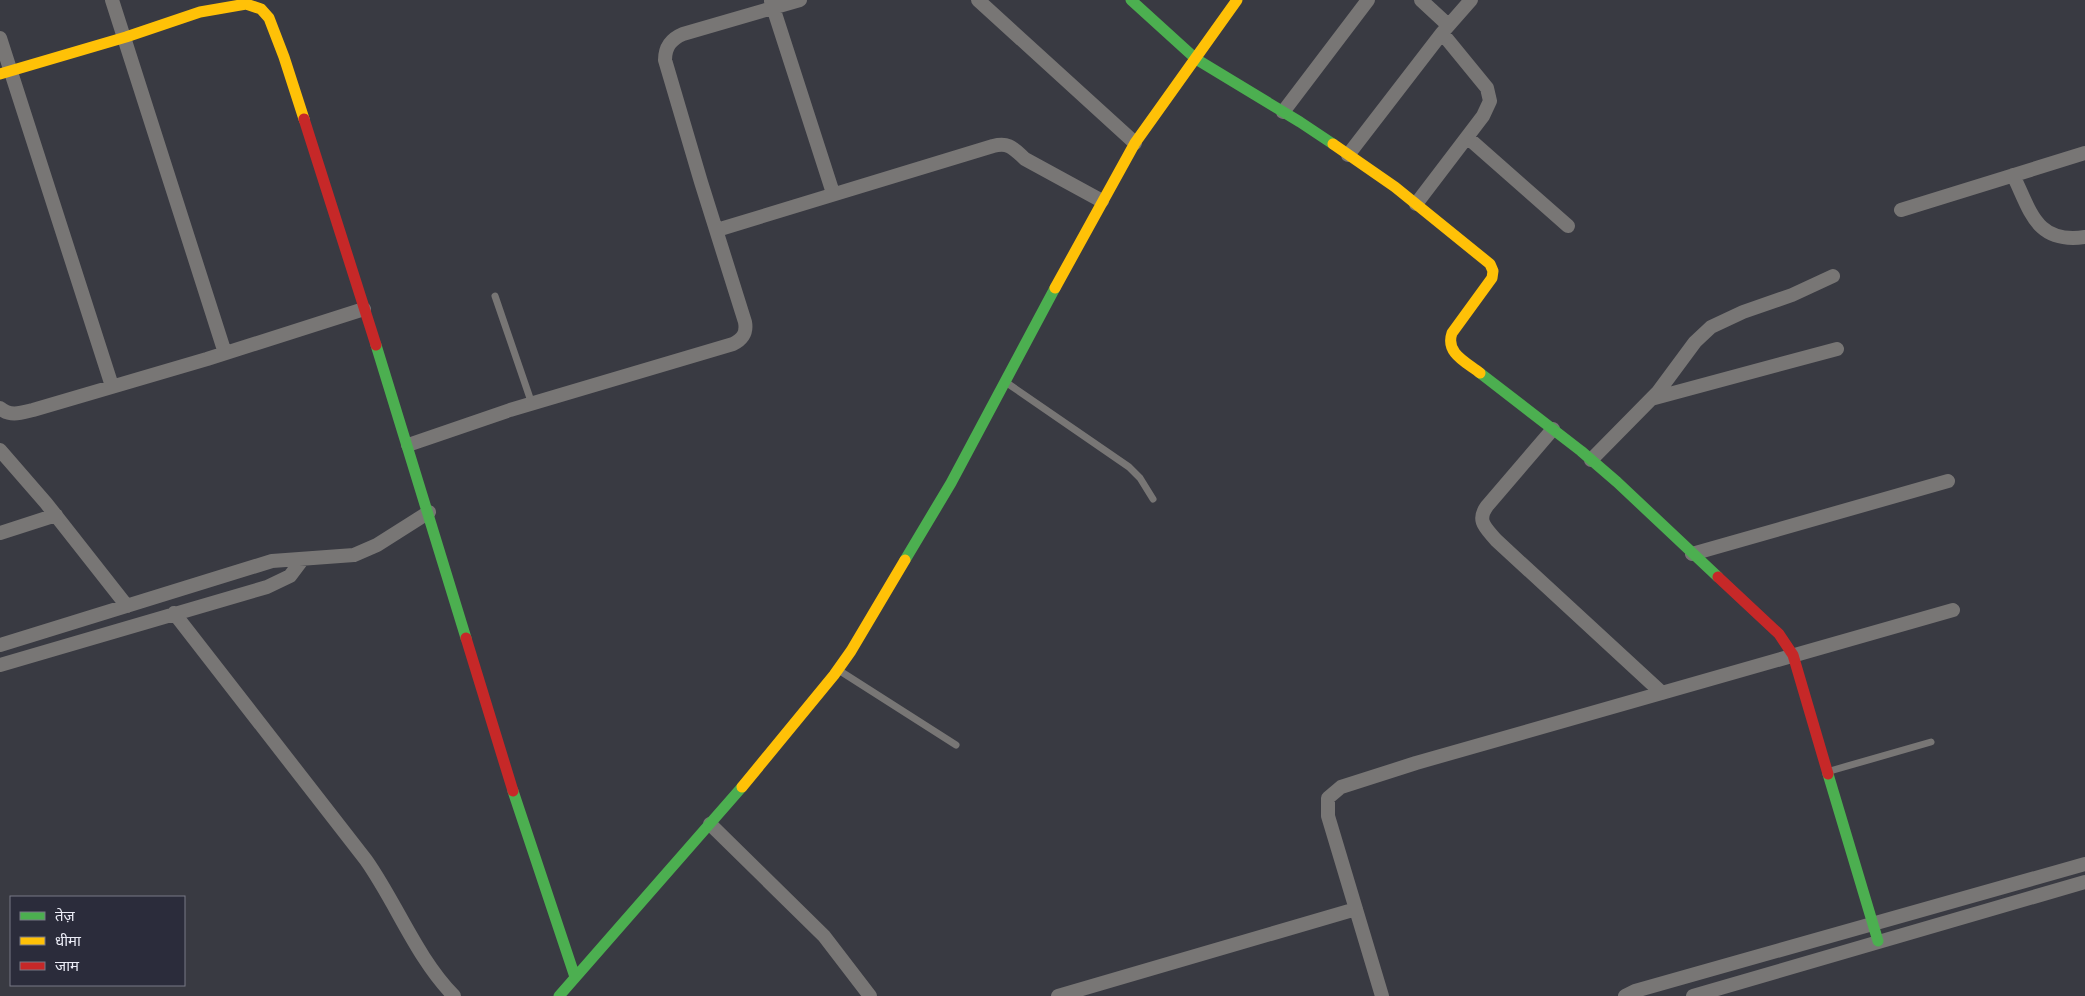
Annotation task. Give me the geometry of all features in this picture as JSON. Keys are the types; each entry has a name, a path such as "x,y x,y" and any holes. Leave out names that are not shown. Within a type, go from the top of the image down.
{"street":[{"path":"112,0 126,37 225,353"},
{"path":"408,445 532,404 739,341 744,336 745,322 701,182 665,60 665,52 675,38 683,34 772,4 800,0"},
{"path":"978,0 1135,143"},
{"path":"1131,0 1196,59 1283,112 1348,155 1416,204 1490,264 1493,271 1489,284 1452,333 1449,346 1456,354 1553,429 1617,482 1779,634 1793,655 1878,941"},
{"path":"559,996 710,824 838,670 951,483 1135,143 1237,0"},
{"path":"1283,112 1368,0"},
{"path":"1416,204 1488,109 1490,94 1445,29 1421,0"},
{"path":"1348,155 1445,29 1471,0"},
{"path":"5,72 126,37 198,6 246,4 261,9 269,18 284,57 408,445 517,805 575,977"},
{"path":"772,4 833,193"},
{"path":"0,38 5,72 112,386"},
{"path":"1467,137 1568,226"},
{"path":"717,230 833,193 1004,144 1015,148 1024,159 1102,201"},
{"path":"1901,210 2085,153"},
{"path":"2013,175 2036,223 2043,230 2057,236 2075,239 2085,237"},
{"path":"1591,460 1651,399 1696,342 1711,327 1744,312 1792,295 1833,276"},
{"path":"1,411 17,414 33,410 225,353 364,309"},
{"path":"1651,399 1837,349"},
{"path":"1553,429 1487,506 1482,513 1481,519 1496,540 1662,693"},
{"path":"0,450 56,516 127,606"},
{"path":"1692,554 1948,482"},
{"path":"0,645 272,561 302,560 361,553 429,512"},
{"path":"0,533 56,516"},
{"path":"0,665 284,580 290,576 302,560"},
{"path":"1382,996 1327,808 1328,798 1341,787 1416,763 1953,610"},
{"path":"174,613 366,860 379,878 426,962 440,982 454,996"},
{"path":"710,824 824,936 870,996"},
{"path":"1625,996 1635,991 2085,864"},
{"path":"1693,996 1731,991 1878,941 2085,882"},
{"path":"1058,996 1093,991 1356,909"},
{"path":"1722,967 1731,991"},
{"path":"1702,973 1709,994"}],"lane":[{"path":"495,296 532,404"},
{"path":"1006,383 1129,467 1140,478 1154,498"},
{"path":"838,670 956,745"},
{"path":"1828,772 1931,742"}],"traffic: fast":[{"path":"1131,0 1196,59 1333,144"},
{"path":"905,560 951,483 1055,288"},
{"path":"376,345 466,638"},
{"path":"1480,373 1581,451 1617,482 1718,577"},
{"path":"1828,774 1878,941"},
{"path":"559,996 742,787"},
{"path":"513,791 575,977"}],"traffic: slow":[{"path":"1055,288 1135,143 1237,0"},
{"path":"0,74 126,37 200,12 246,4 261,9 269,18 304,119"},
{"path":"1333,144 1395,187 1490,264 1493,271 1492,278 1452,333 1451,340 1454,352 1480,373"},
{"path":"742,787 834,675 851,651 905,560"}],"traffic: jam":[{"path":"304,119 376,345"},
{"path":"1718,577 1779,634 1793,655 1828,774"},
{"path":"466,638 513,791"}]}
